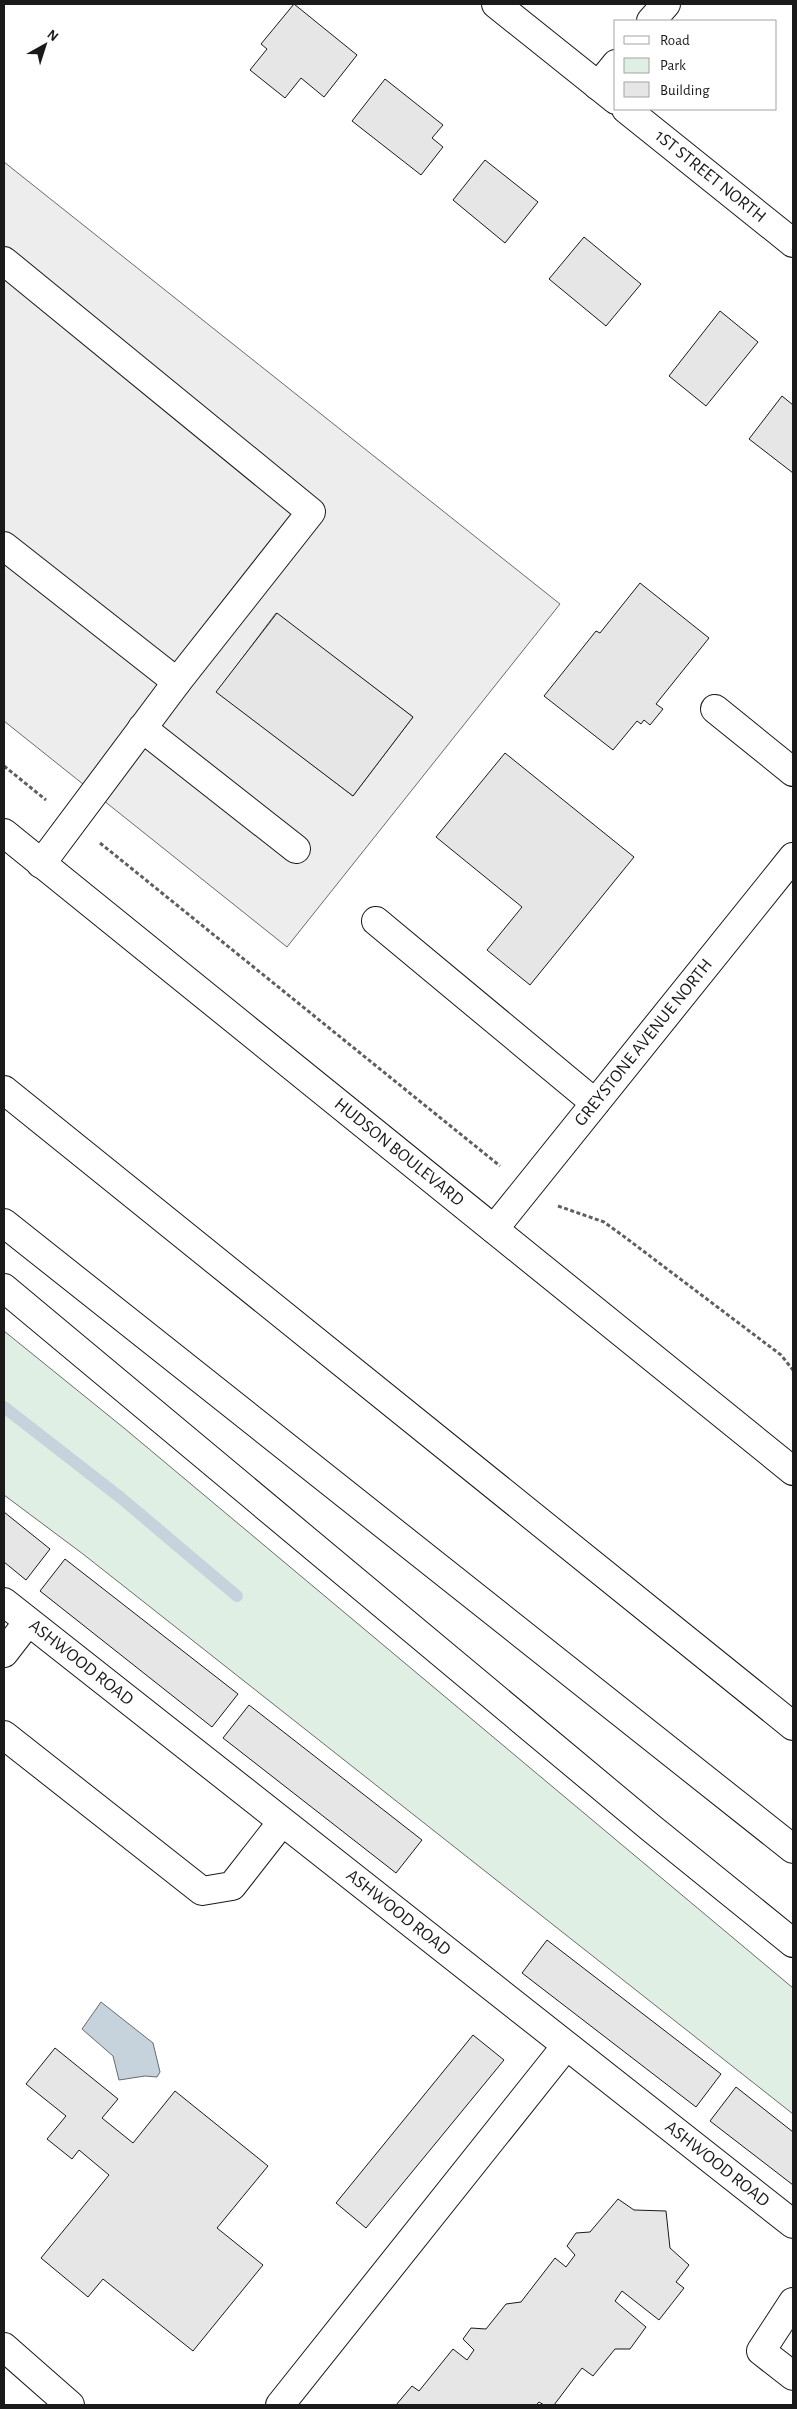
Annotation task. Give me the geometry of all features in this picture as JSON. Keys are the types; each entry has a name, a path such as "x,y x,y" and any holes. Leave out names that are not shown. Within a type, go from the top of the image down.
{"main road":[{"path":"496,4 607,93 614,70"},
{"path":"652,20 666,4"},
{"name":"1ST STREET NORTH","path":"627,110 793,243"},
{"path":"4,262 311,512 177,682 41,864"},
{"path":"4,546 177,682"},
{"path":"714,709 793,772"},
{"path":"142,728 296,850"},
{"name":"HUDSON BOULEVARD","path":"4,833 793,1471"},
{"name":"GREYSTONE AVENUE NORTH","path":"494,1230 793,857"},
{"path":"376,921 595,1103"},
{"path":"4,1090 793,1726"},
{"path":"4,1223 793,1848"},
{"path":"4,1288 636,1816 793,1943"},
{"name":"ASHWOOD ROAD","path":"4,1602 793,2224"},
{"path":"4,1653 28,1622"},
{"path":"4,1735 202,1891 232,1886 282,1822"},
{"path":"280,2405 566,2046"},
{"path":"793,2302 761,2351 793,2376"},
{"path":"4,2347 70,2405"}],"path":[{"path":"4,766 527,1188 563,1209 604,1222 612,1227 781,1356 793,1370"}],"green space":[{"path":"4,1331 124,1428 793,1988 793,2114 83,1554 4,1495"}],"shaded area":[{"path":"4,162 560,604 287,947 4,721","holes":["276,613 413,717 353,796 217,692"]},
{"path":"101,2002 153,2043 160,2072 157,2077 145,2076 119,2080 113,2056 82,2029"}],"building":[{"path":"294,4 357,55 324,97 301,78 285,98 250,70 267,49 261,44"},
{"path":"385,79 443,125 432,138 443,147 421,175 352,121"},
{"path":"485,160 538,202 505,243 453,200"},
{"path":"584,237 641,284 606,326 549,279"},
{"path":"720,311 758,342 706,406 669,376"},
{"path":"782,396 793,405 793,473 749,439"},
{"path":"640,583 709,638 656,704 663,709 650,725 644,720 641,724 637,721 613,750 544,696 596,631 600,633"},
{"path":"277,613 413,717 353,796 216,692"},
{"path":"505,753 634,857 530,985 487,950 522,907 436,837"},
{"path":"4,1512 50,1549 26,1580 4,1562"},
{"path":"65,1559 238,1694 212,1727 40,1591"},
{"path":"249,1705 422,1840 396,1873 223,1738"},
{"path":"547,1940 721,2074 696,2107 522,1973"},
{"path":"473,2035 504,2060 366,2228 336,2203"},
{"path":"55,2048 118,2099 102,2118 133,2143 175,2091 268,2166 217,2228 263,2265 193,2351 103,2279 88,2297 41,2258 109,2175 79,2150 72,2159 47,2139 66,2116 26,2084"},
{"path":"736,2087 793,2132 793,2185 710,2121"},
{"path":"618,2199 634,2210 666,2211 670,2248 689,2265 676,2282 684,2288 659,2320 622,2291 615,2301 646,2327 630,2349 615,2349 593,2376 582,2368 554,2405 544,2405 539,2402 536,2405 396,2405 412,2386 419,2391 453,2349 467,2360 474,2350 463,2339 471,2328 486,2329 506,2304 521,2302 555,2258 566,2267 575,2255 567,2246 576,2233 590,2232"}],"waterway":[{"path":"4,1407 121,1498 237,1596"}]}
